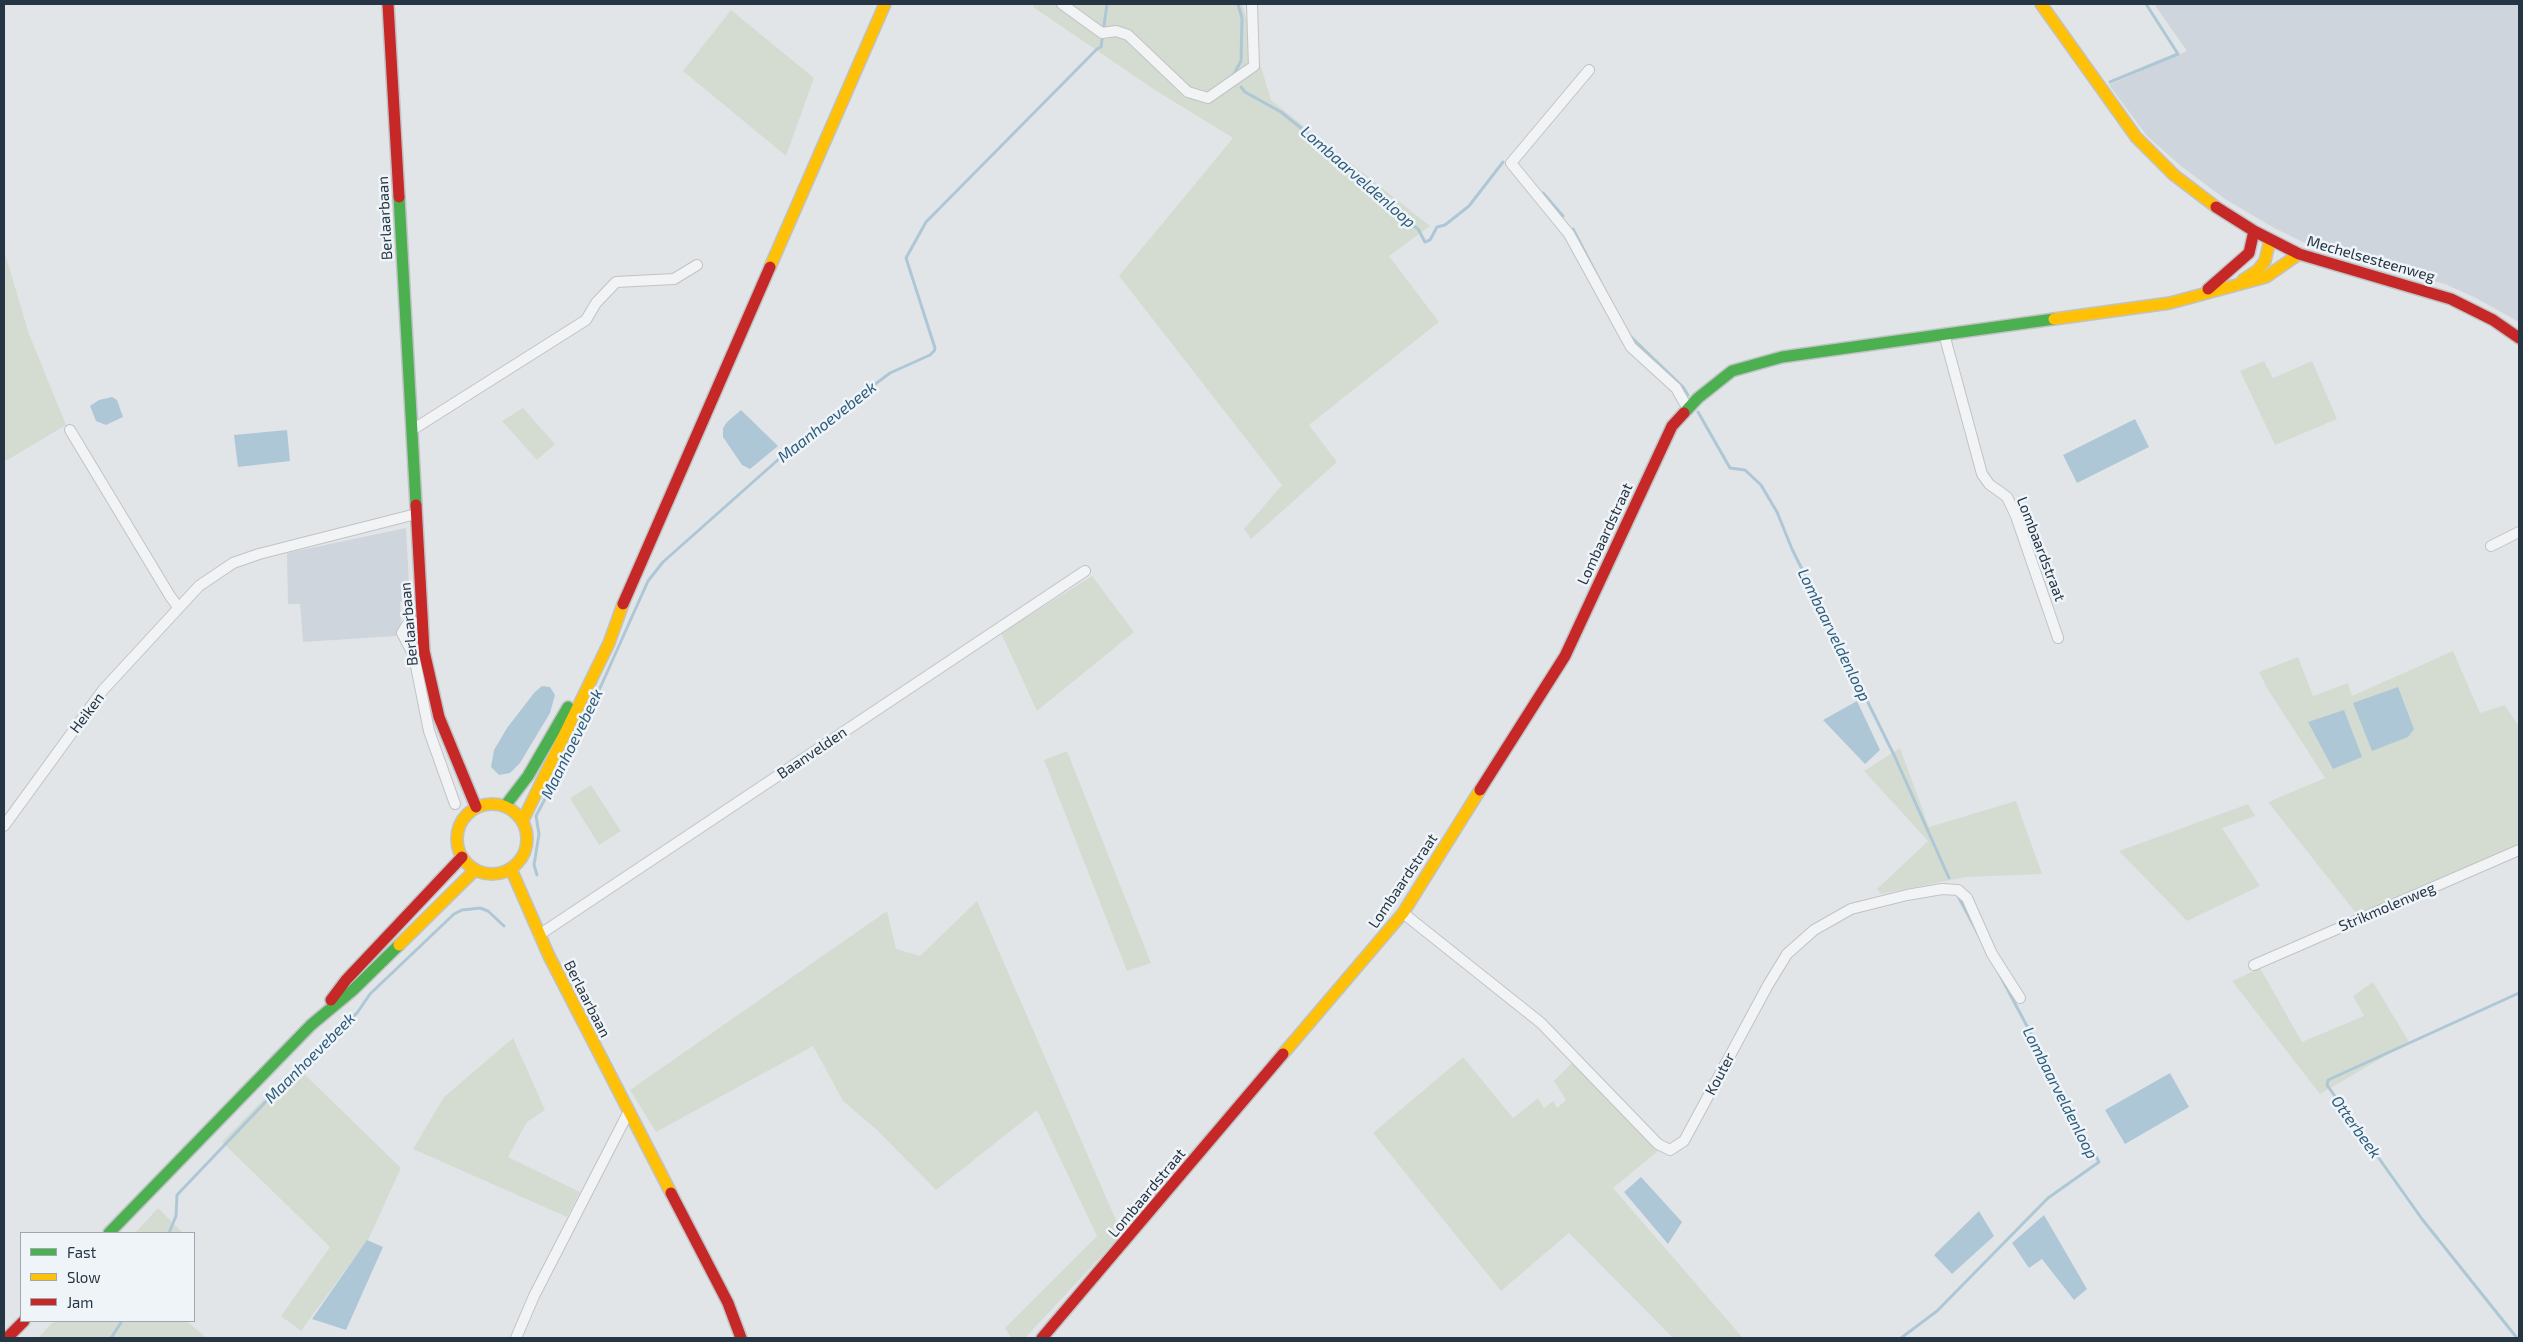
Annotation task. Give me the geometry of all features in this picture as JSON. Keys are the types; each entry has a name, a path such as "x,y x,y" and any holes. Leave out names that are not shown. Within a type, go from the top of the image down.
{"street":[{"name":"Berlaarbaan","path":"388,4 422,622 427,668 439,717 476,807"},
{"path":"522,820 551,766 609,643 625,599 885,4"},
{"path":"1062,4 1102,33 1116,31 1128,35 1188,92 1208,98 1254,66 1252,4"},
{"name":"Mechelsesteenweg","path":"2042,4 2136,137 2174,175 2197,194 2254,231 2299,254 2326,264 2405,284 2451,299 2494,320 2519,338"},
{"path":"1589,70 1511,164 1569,234 1631,347 1676,388 1688,409"},
{"name":"Lombaardstraat","path":"2199,296 2241,262 2249,253 2254,231"},
{"name":"Lombaardstraat","path":"2235,284 2257,271 2265,261 2270,240"},
{"name":"Lombaardstraat","path":"1042,1338 1402,913 1565,656 1672,426 1698,398 1732,371 1782,357 2170,303 2266,277 2286,265 2299,254"},
{"path":"412,430 586,320 596,303 616,282 674,279 697,265"},
{"name":"Lombaardstraat","path":"1944,334 1982,474 1989,484 2006,498 2016,516 2058,638"},
{"path":"70,430 178,607"},
{"name":"Heiken","path":"4,826 103,690 199,586 233,563 329,535 416,514"},
{"path":"2491,546 2519,532"},
{"name":"Baanvelden","path":"539,936 1085,571"},
{"path":"505,806 528,776 565,712 625,599"},
{"path":"422,622 407,625 402,633 414,656 429,731 455,804"},
{"path":"488,803 505,806 522,820 527,833 526,847 521,860 511,869 492,874 475,870 462,857 457,844 459,827 463,819 476,807 488,803"},
{"name":"Strikmolenweg","path":"2254,965 2519,850"},
{"path":"311,1025 346,980 462,857"},
{"name":"Berlaarbaan","path":"511,869 539,936 628,1113 728,1303 741,1338"},
{"path":"110,1232 311,1025 360,984 475,870"},
{"name":"Kouter","path":"1402,913 1541,1023 1658,1144 1670,1150 1684,1141 1768,985 1787,954 1814,930 1851,909 1907,895 1942,889 1958,890 1967,898 1992,954 2020,998"},
{"path":"516,1338 534,1296 628,1113"},
{"path":"7,1338 23,1322"}],"shaded area":[{"path":"1035,4 1242,4 1271,100 1430,226 1389,256 1439,322 1309,425 1337,462 1251,539 1244,529 1282,485 1119,276 1233,138 1155,90 1033,7"},
{"path":"2154,4 2519,4 2519,322 2474,297 2445,284 2353,259 2305,243 2274,228 2225,199 2181,166 2147,136 2109,85 2187,51"},
{"path":"731,10 814,78 786,156 683,71"},
{"path":"4,250 29,334 66,425 4,462"},
{"path":"2264,361 2273,378 2312,361 2337,419 2275,445 2240,371"},
{"path":"523,408 555,444 537,460 502,421"},
{"path":"406,528 410,601 400,602 401,623 396,636 303,642 300,604 288,604 287,553"},
{"path":"1092,576 1134,632 1037,711 1001,633"},
{"path":"2453,651 2480,713 2505,705 2519,727 2519,844 2359,917 2268,802 2325,778 2267,688 2259,672 2298,657 2313,696 2348,683 2352,696"},
{"path":"1900,748 1929,827 2016,801 2042,874 1966,877 1881,894 1877,889 1928,841 1864,771"},
{"path":"1067,751 1151,963 1127,971 1044,760"},
{"path":"591,785 621,831 599,845 570,798"},
{"path":"2248,804 2255,816 2222,828 2260,886 2187,921 2119,851"},
{"path":"977,901 1122,1234 1025,1338 1011,1338 1005,1328 1097,1236 1037,1110 936,1190 876,1129 843,1101 813,1046 656,1132 630,1090 887,911 896,949 920,956"},
{"path":"2260,968 2302,1042 2364,1016 2353,996 2373,982 2409,1042 2320,1094 2232,981"},
{"path":"513,1038 545,1110 527,1122 508,1157 580,1192 567,1217 413,1149 444,1097"},
{"path":"1463,1057 1513,1118 1538,1098 1544,1108 1553,1101 1557,1108 1566,1100 1554,1081 1573,1062 1658,1151 1613,1188 1743,1338 1673,1338 1569,1233 1501,1291 1373,1133"},
{"path":"296,1066 401,1168 369,1238 301,1331 281,1316 330,1247 222,1142"},
{"path":"158,1208 182,1232 136,1232"},
{"path":"53,1322 187,1322 207,1338 38,1338"}],"water":[{"path":"112,397 117,400 123,417 106,425 96,421 90,406 99,400"},
{"path":"741,410 778,446 750,469 742,465 723,437 723,428 727,422"},
{"path":"2135,419 2149,447 2077,483 2063,455"},
{"path":"287,430 290,461 238,467 234,435"},
{"path":"542,686 550,687 555,695 550,713 520,763 510,773 499,775 491,767 494,750 507,728 534,693"},
{"path":"2398,687 2414,729 2408,737 2372,751 2353,703"},
{"path":"1857,701 1880,750 1865,764 1823,720"},
{"path":"2344,710 2362,757 2333,769 2308,722"},
{"path":"2170,1073 2189,1107 2125,1144 2105,1110"},
{"path":"1641,1177 1682,1222 1668,1244 1624,1192"},
{"path":"1979,1211 1994,1236 1952,1274 1934,1255"},
{"path":"2044,1215 2087,1289 2074,1300 2042,1259 2029,1268 2012,1243"},
{"path":"367,1240 383,1247 346,1330 312,1319"}],"waterway":[{"name":"Maanhoevebeek","path":"537,875 534,865 539,834 536,816 583,726 648,581 663,562 798,442 890,373 930,355 934,351 935,348 906,258 926,222 1101,47 1107,4"},
{"name":"Lombaarveldenloop","path":"1234,74 1241,61 1242,18 1238,4"},
{"path":"2110,82 2178,54 2146,4"},
{"name":"Lombaarveldenloop","path":"1241,87 1245,92 1281,112 1332,153 1393,211 1418,229 1425,242 1430,240 1437,227 1445,225 1469,206 1503,162"},
{"name":"Lombaarveldenloop","path":"1543,193 1563,216"},
{"name":"Lombaarveldenloop","path":"1573,229 1600,281"},
{"name":"Lombaarveldenloop","path":"1629,335 1683,387 1688,395"},
{"name":"Lombaarveldenloop","path":"1698,412 1730,468 1745,470 1761,485 1777,512 1792,549 1895,757 1949,878"},
{"name":"Lombaarveldenloop","path":"1901,1338 1937,1311 2048,1198 2099,1162 1958,896"},
{"name":"Maanhoevebeek","path":"169,1232 176,1216 177,1195 315,1050 357,1013 370,994 454,914 462,910 480,908 488,911 504,926"},
{"name":"Otterbeek","path":"2517,1338 2422,1219 2327,1085 2328,1080 2519,993"},
{"name":"Maanhoevebeek","path":"111,1338 121,1322"}],"traffic: fast":[{"path":"399,197 416,505"},
{"path":"1684,413 1698,398 1732,371 1782,357 2054,319"},
{"path":"505,806 528,776 568,707"},
{"path":"110,1232 311,1025 353,990 399,945"}],"traffic: slow":[{"path":"770,267 885,4"},
{"path":"2041,4 2136,137 2174,175 2216,207"},
{"path":"2243,280 2257,271 2265,261 2270,240"},
{"path":"2054,319 2170,303 2266,277 2299,254"},
{"path":"523,820 609,643 623,604"},
{"path":"1283,1054 1403,913 1480,790"},
{"path":"499,804 512,810 521,819 525,825 527,839 525,853 517,864 506,872 485,874 478,872 467,864 459,853 457,832 459,825 467,814 478,806 499,804"},
{"path":"511,869 549,956 671,1193"},
{"path":"399,945 475,870"}],"traffic: jam":[{"path":"388,4 399,197"},
{"path":"2216,207 2254,231 2299,254 2451,299 2493,320 2519,338"},
{"path":"2208,289 2249,253 2254,231"},
{"path":"623,604 770,267"},
{"path":"1480,790 1565,656 1672,426 1684,413"},
{"path":"416,505 424,651 439,717 476,807"},
{"path":"331,1000 346,980 462,857"},
{"path":"1042,1338 1283,1054"},
{"path":"671,1193 728,1303 741,1338"},
{"path":"7,1338 23,1322"}]}
